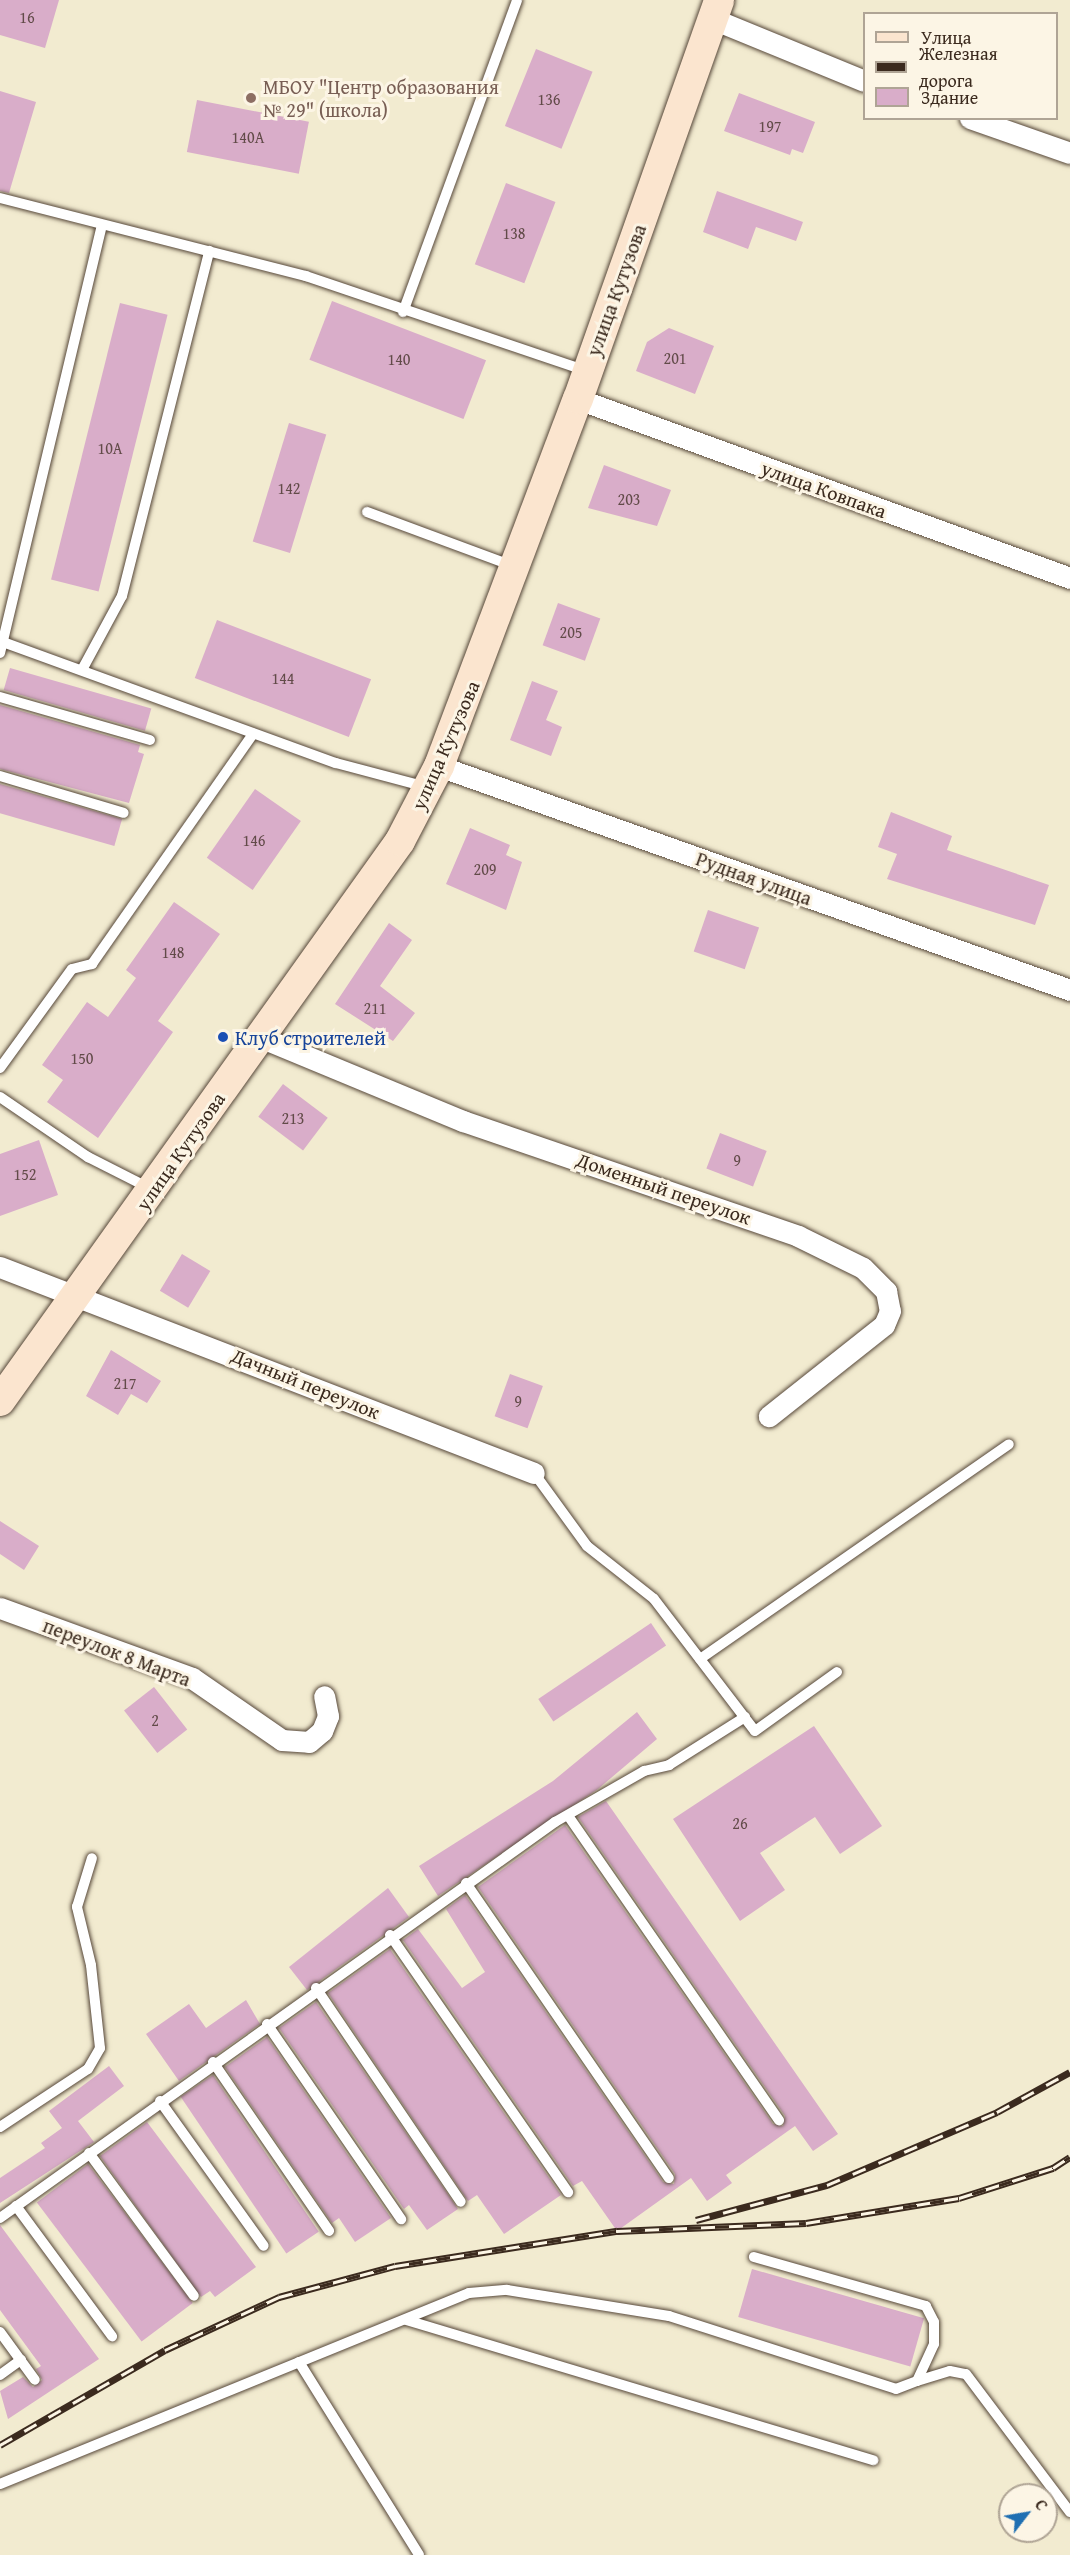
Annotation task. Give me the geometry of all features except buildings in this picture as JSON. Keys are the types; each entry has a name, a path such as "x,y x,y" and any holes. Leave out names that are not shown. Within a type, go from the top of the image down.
{"main road":[{"name":"улица Кутузова","path":"0,1401 153,1190 400,840 433,777 583,385 716,10"}],"street":[{"path":"716,10 863,81"},
{"path":"976,120 1070,153"},
{"name":"улица Ковпака","path":"583,385 1070,578"},
{"name":"Рудная улица","path":"433,777 1070,990"},
{"name":"Доменный переулок","path":"260,1037 463,1120 798,1236 863,1268 886,1291 891,1311 884,1325 769,1416"},
{"name":"Дачный переулок","path":"0,1267 78,1293 534,1473"},
{"name":"переулок 8 Марта","path":"0,1608 192,1678 282,1740 309,1742 322,1731 328,1716 324,1696"}],"lane":[{"path":"403,312 517,0"},
{"path":"0,198 306,276 403,312 583,385"},
{"path":"0,654 1,642 102,225"},
{"path":"82,668 122,596 209,251"},
{"path":"367,512 515,566"},
{"path":"1,642 82,668 253,734 433,777"},
{"path":"0,697 150,740"},
{"path":"0,1068 72,969 92,964 253,734"},
{"path":"0,776 124,813"},
{"path":"0,1097 88,1157 153,1190"},
{"path":"700,1659 1009,1444"},
{"path":"534,1473 587,1546 654,1599 755,1731 837,1672"},
{"path":"0,2218 213,2062 466,1883 644,1770 669,1765 745,1717"},
{"path":"569,1817 779,2120"},
{"path":"0,2127 88,2069 100,2048 91,1965 77,1907 92,1858"},
{"path":"466,1883 669,2178"},
{"path":"390,1935 568,2192"},
{"path":"316,1988 461,2202"},
{"path":"267,2024 401,2219"},
{"path":"213,2062 329,2231"},
{"path":"160,2101 264,2246"},
{"path":"89,2153 194,2296"},
{"path":"16,2206 112,2336"},
{"path":"754,2257 926,2306 934,2322 934,2344 917,2381"},
{"path":"0,2484 469,2293 507,2290 669,2316 896,2389 950,2371 966,2374 1070,2512"},
{"path":"406,2320 873,2460"},
{"path":"0,2332 35,2380"},
{"path":"0,2374 21,2360"},
{"path":"299,2362 419,2555"}],"railway":[{"path":"696,2220 827,2185 997,2112 1070,2072"},
{"path":"0,2445 165,2350 279,2297 395,2266 617,2231 806,2223 959,2198 1053,2168 1070,2157"}],"place":[{"name":"МБОУ \"Центр образования № 29\" (школа)","path":"251,98"},
{"name":"Клуб строителей","path":"223,1037"}]}
